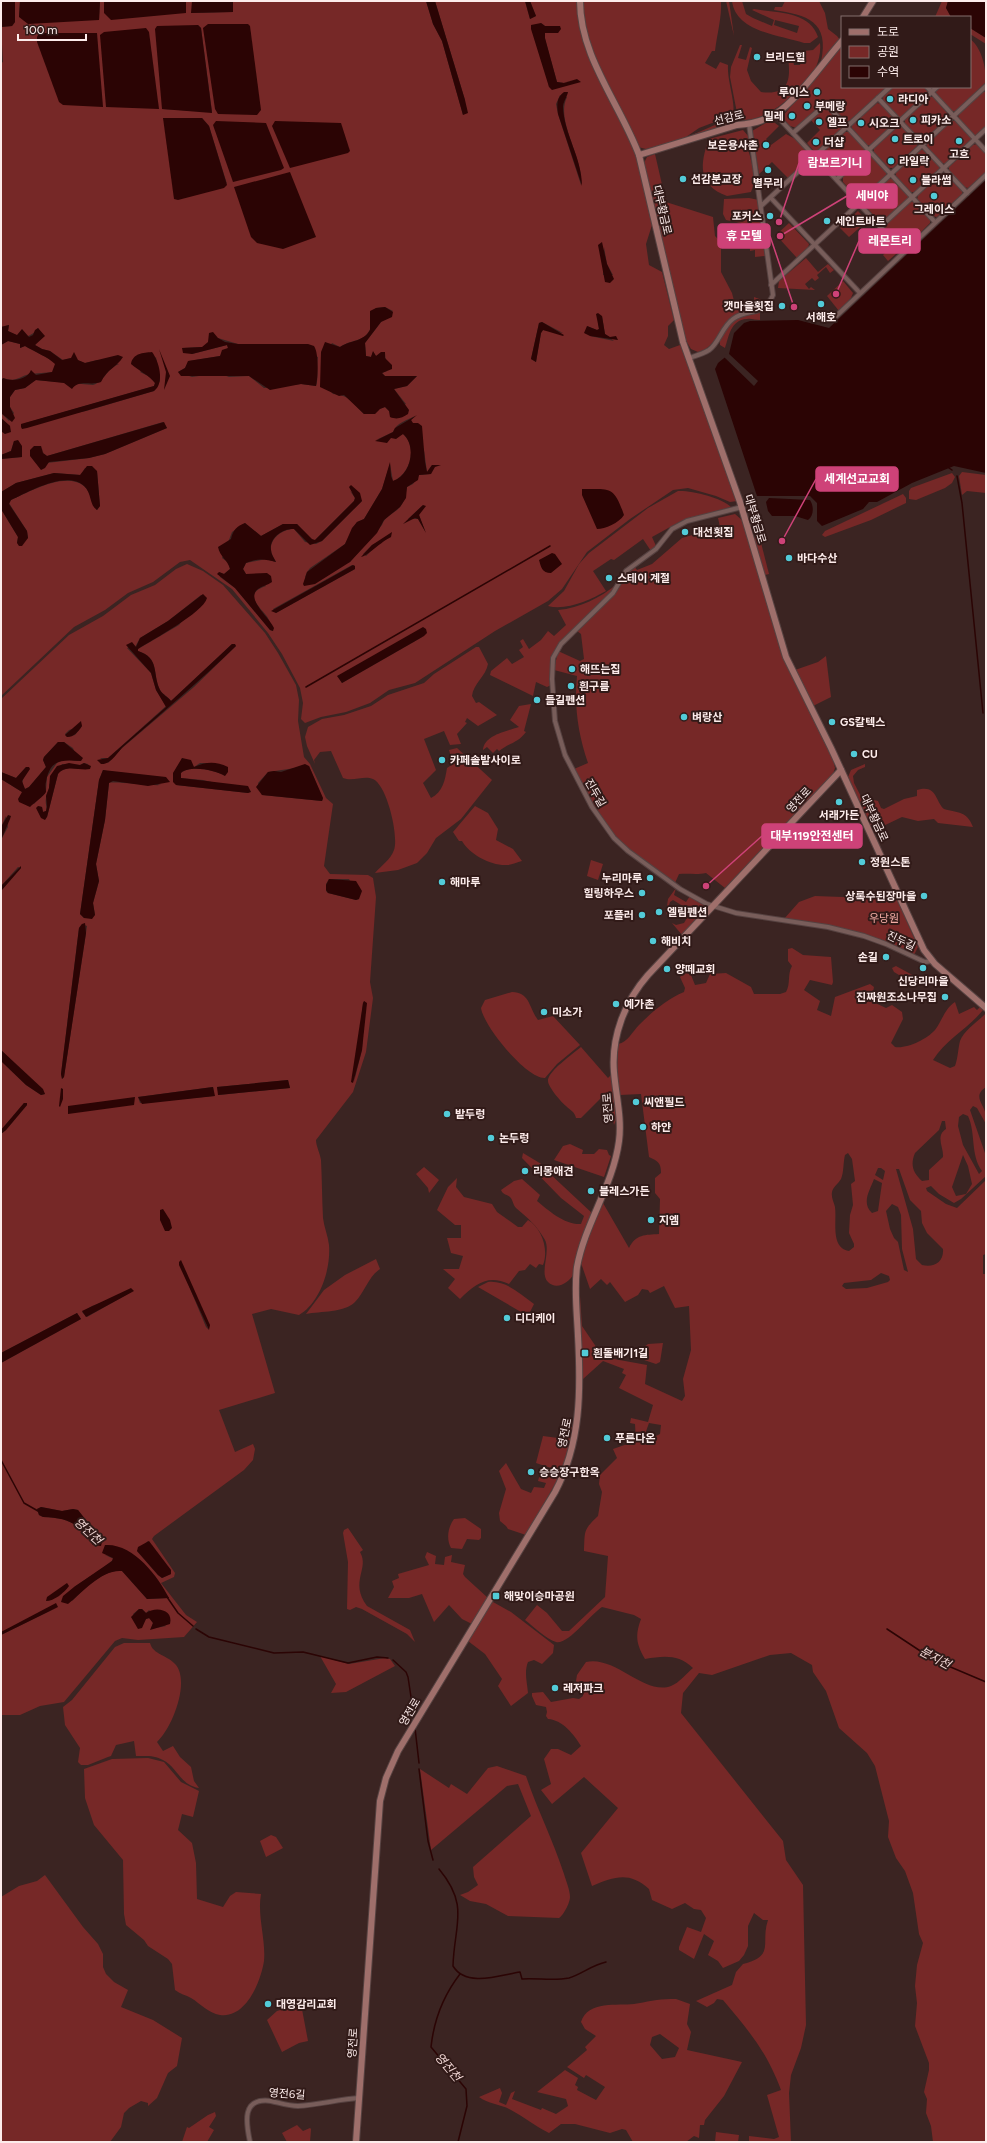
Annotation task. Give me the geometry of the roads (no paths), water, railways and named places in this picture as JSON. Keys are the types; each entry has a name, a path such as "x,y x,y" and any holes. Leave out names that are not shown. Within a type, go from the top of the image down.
{"street":[{"name":"대부황금로","path":"580,1 582,26 590,51 629,129 639,155 675,313 689,358 742,507 786,657 841,770 920,942 932,961 986,1008"},
{"path":"864,16 872,1"},
{"name":"선감로","path":"639,155 737,125 748,124 775,114 798,93 841,42"},
{"path":"771,285 986,87"},
{"path":"762,206 889,88"},
{"path":"928,88 986,151"},
{"path":"837,179 936,88"},
{"path":"878,98 967,193"},
{"path":"793,133 826,104 935,222"},
{"path":"775,114 904,252"},
{"path":"689,358 710,350 731,320 740,314 761,310 766,307 772,295 762,206 748,124"},
{"path":"880,227 986,129"},
{"path":"832,320 986,174"},
{"path":"770,198 860,293"},
{"name":"진두길","path":"742,507 686,521 672,529 656,549 626,571 613,593 561,644 555,653 552,670 556,721 562,749 580,786 603,824 621,845 680,889 713,906 736,913 858,934 886,944 921,960 932,961"},
{"name":"영전로","path":"356,2142 377,1816 382,1792 389,1770 402,1744 548,1504 564,1472 573,1445 580,1402 576,1296 577,1270 583,1245 611,1173 619,1141 620,1116 614,1063 620,1026 627,1006 642,982 841,770"},
{"name":"영전6길","path":"250,2142 246,2117 250,2108 258,2102 269,2101 299,2106 359,2098"}],"water":[{"path":"1,1 15,1 15,22 12,26 1,27"},
{"path":"20,1 100,1 99,20 28,24 19,17"},
{"path":"104,1 186,1 186,13 111,20 104,13"},
{"path":"192,1 233,1 233,12 191,13"},
{"path":"426,1 435,1 465,100 468,113 463,115 442,41 433,24"},
{"path":"525,1 530,1 536,16 530,19"},
{"path":"948,1 986,1 986,38 971,29 971,16 950,16 946,8"},
{"path":"541,23 545,26 560,26 561,29 558,33 545,33 557,82 564,83 577,79 581,82 552,90 549,87 531,29 531,25"},
{"path":"208,24 248,24 250,26 261,110 257,115 218,114 215,109 203,28"},
{"path":"198,25 201,28 212,113 162,109 155,29 157,26"},
{"path":"146,28 149,32 159,109 106,107 100,35 104,32"},
{"path":"39,33 97,33 103,107 63,105 59,102 37,42"},
{"path":"564,92 568,92 563,105 564,117 579,166 582,186 558,114 558,99"},
{"path":"163,118 202,118 209,126 227,185 224,188 178,200 174,199"},
{"path":"216,121 266,123 284,168 233,182 213,125"},
{"path":"275,121 341,123 350,151 348,153 290,168 272,126"},
{"path":"290,172 316,237 283,249 257,243 251,237 234,187"},
{"path":"986,180 986,473 954,466 912,483 877,502 869,502 863,509 822,526 817,521 817,503 810,496 757,496 715,369 718,363 729,354 734,333 744,323 750,321 798,320 829,328"},
{"path":"602,242 607,264 614,279 610,283 605,282 598,245"},
{"path":"385,307 393,312 392,317 381,322 365,343 366,356 371,357 373,351 376,356 381,352 385,352 385,358 392,365 392,369 382,373 385,376 417,376 407,386 394,389 409,410 408,414 397,418 390,417 389,411 385,407 380,409 375,414 364,414 344,395 339,396 320,387 321,352 325,342 340,347 364,337 370,330 370,311 376,308"},
{"path":"598,313 602,316 605,334 610,337 616,336 618,340 590,336 584,333 587,326 597,330 599,329 596,314"},
{"path":"542,322 564,335 563,336 543,330 541,333 536,362 531,359 539,323"},
{"path":"9,325 8,331 17,335 22,329 29,337 33,335 35,330 38,328 45,336 35,345 50,351 62,360 71,358 74,352 78,360 85,363 118,355 123,357 118,364 106,374 101,382 81,383 72,389 64,383 36,380 25,388 15,390 10,397 10,407 15,418 12,422 1,413 1,381 3,378 15,380 23,378 31,370 36,375 52,372 55,364 25,346 20,348 20,344 8,341 1,345 1,327"},
{"path":"213,332 218,338 225,342 238,344 308,344 314,346 316,349 318,371 316,386 301,384 270,390 249,376 181,376 178,372 185,368 188,361 220,356 222,350 228,348 227,345 192,354 183,353 182,348 202,347 208,342 209,333"},
{"path":"159,349 170,376 164,390 166,372"},
{"path":"152,352 159,366 160,372 159,383 154,391 22,429 21,424 154,386 155,383 153,380 131,364 132,360 136,356 142,353"},
{"path":"417,415 411,420 413,423 418,423 422,426 427,472 432,465 441,465 435,467 431,474 419,475 418,480 407,487 406,498 400,507 384,520 377,533 350,562 315,584 304,586 303,584 307,572 345,544 352,528 357,522 364,519 382,489 390,462 393,481 399,478 408,467 411,453 410,446 403,434 396,439 391,438 387,443 375,441 393,432 395,428"},
{"path":"1,418 10,426 11,432 5,434 1,431"},
{"path":"164,422 167,428 105,454 89,458 49,462 45,468 41,470 30,456 30,450 34,446 41,446 43,453 47,456"},
{"path":"18,440 22,446 22,457 1,459 1,455 11,451 14,441"},
{"path":"87,466 92,466 97,471 100,506 97,510 94,508 87,489 76,482 68,480 58,481 27,492 11,500 9,504 27,531 28,538 22,546 19,546 17,543 18,537 1,509 1,492 16,483 54,473 80,475"},
{"path":"351,485 360,493 362,501 322,541 310,545 294,529 285,530 274,538 272,542 272,553 276,562 268,560 254,560 246,563 243,569 246,574 267,573 271,576 272,582 258,589 254,598 274,628 273,631 270,630 235,588 217,574 219,572 224,574 230,569 218,547 231,539 236,529 245,523 261,536 283,524 297,524 312,539 315,540 354,501 355,498 349,487"},
{"path":"582,489 599,489 610,491 614,494 621,506 624,515 622,518 612,525 597,529 582,495"},
{"path":"769,498 810,500 813,508 811,516 808,520 795,516 772,516 768,511 766,502"},
{"path":"423,505 426,506 419,515 426,533 418,519 415,518 403,524"},
{"path":"392,532 391,537 361,557 372,545"},
{"path":"552,553 555,554 562,564 551,573 548,573 542,569 539,560"},
{"path":"353,565 355,566 355,569 276,613 271,611"},
{"path":"203,594 207,598 196,611 176,626 138,649 138,651 145,654 153,662 160,690 171,701 232,644 235,644 236,646 124,746 111,760 105,764 101,764 97,760 108,758 166,707 156,690 151,673 126,645 132,642 136,647 140,638 168,621"},
{"path":"423,627 426,629 427,633 424,636 342,683 337,676"},
{"path":"81,721 82,726 76,734 69,737 65,735"},
{"path":"58,742 64,742 83,758 81,761 68,760 58,762 51,768 48,774 46,792 30,807 19,802 18,799 22,792 1,779 1,772 16,778 26,767 29,767 30,769 22,781 25,789 29,787 46,767 43,760 44,757"},
{"path":"182,758 191,760 194,767 211,763 223,765 228,767 228,772 225,776 209,770 190,769 181,773 181,778 248,786 251,792 248,793 176,785 173,782 173,773"},
{"path":"69,763 80,765 84,763 91,766 90,769 65,769 58,774 45,820 41,818 36,808 38,806 42,807 43,812 46,811 46,796 49,788 50,776 57,766"},
{"path":"305,764 309,766 323,798 322,801 262,795 256,787 268,772 281,772"},
{"path":"103,770 166,777 170,782 148,786 113,781 109,783 105,820 96,864 99,881 93,903 95,915 92,919 84,918 80,914 99,780"},
{"path":"8,815 11,816 1,840 1,827"},
{"path":"21,866 21,868 1,891 1,886"},
{"path":"329,879 356,881 362,891 359,899 356,900 328,893 326,890 326,885"},
{"path":"85,923 86,933 64,1077 62,1079 61,1074 79,928"},
{"path":"364,1001 367,1003 362,1050 353,1083 351,1082"},
{"path":"1,1050 43,1089 45,1094 41,1095 26,1085 1,1061"},
{"path":"288,1080 290,1088 218,1095 217,1087"},
{"path":"213,1087 215,1096 142,1104 138,1097"},
{"path":"61,1088 63,1089 63,1099 60,1107 59,1106"},
{"path":"135,1097 134,1105 68,1114 68,1106"},
{"path":"24,1103 27,1103 27,1105 1,1134 1,1130"},
{"path":"163,1209 170,1220 172,1228 169,1231 165,1231 160,1220 160,1210"},
{"path":"181,1260 210,1325 209,1330 179,1265"},
{"path":"131,1288 134,1291 86,1317 82,1311"},
{"path":"77,1313 81,1319 1,1363 1,1353"},
{"path":"41,1507 62,1511 73,1509 78,1510 100,1538 102,1542 101,1546 93,1545 83,1531 66,1520 43,1517 39,1515 37,1509"},
{"path":"149,1541 171,1570 171,1574 162,1578 137,1551 138,1547"},
{"path":"105,1545 125,1549 135,1555 151,1571 169,1598 147,1599 122,1571 115,1571 100,1577 68,1604 61,1602 63,1596 74,1587 112,1561 113,1558 102,1553"},
{"path":"67,1583 69,1586 62,1594 52,1600 46,1601 47,1597"},
{"path":"56,1603 58,1607 1,1635 1,1632"},
{"path":"139,1609 142,1609 146,1613 159,1609 163,1610 169,1615 170,1624 150,1630 153,1623 149,1618 146,1619 142,1628 138,1629 131,1617"}],"waterway":[{"path":"957,476 962,503 983,713"},
{"path":"306,687 550,546"},
{"name":"영진천","path":"1,1460 24,1503 38,1511"},
{"name":"영진천","path":"167,1597 178,1613 193,1626"},
{"name":"영진천","path":"196,1629 209,1637 274,1653 303,1652 348,1663 377,1657 388,1658"},
{"name":"분지천","path":"887,1629 934,1660 986,1682"},
{"name":"영진천","path":"393,1660 406,1672 408,1677 414,1717"},
{"name":"영진천","path":"415,1728 419,1763"},
{"name":"영진천","path":"419,1769 428,1841 433,1860"},
{"name":"영진천","path":"439,1869 449,1882 457,1905 458,1916 453,1966 459,1973 466,1977 484,1978 520,1972 522,1979 563,1979 569,1978 596,1965 606,1962"},
{"name":"영진천","path":"458,2142 467,2106 466,2089 431,2047 434,2027 440,2008 460,1974"}],"place":[{"name":"브리드힐","path":"757,57"},
{"name":"루이스","path":"817,92"},
{"name":"라디아","path":"890,99"},
{"name":"부메랑","path":"807,106"},
{"name":"밀레","path":"792,116"},
{"name":"피카소","path":"913,120"},
{"name":"엘프","path":"819,122"},
{"name":"시오크","path":"861,123"},
{"name":"트로이","path":"895,139"},
{"name":"고흐","path":"959,141"},
{"name":"더샵","path":"816,142"},
{"name":"보은용사촌","path":"766,145"},
{"name":"라일락","path":"891,161"},
{"name":"별무리","path":"768,170"},
{"name":"선감분교장","path":"683,179"},
{"name":"블라썸","path":"913,180"},
{"name":"그레이스","path":"934,196"},
{"name":"포커스","path":"770,216"},
{"name":"세인트바트","path":"827,221"},
{"name":"람보르기니","path":"779,222"},
{"name":"세비야","path":"780,236"},
{"name":"레몬트리","path":"836,294"},
{"name":"서해호","path":"821,304"},
{"name":"갯마을횟집","path":"782,306"},
{"name":"휴 모텔","path":"794,307"},
{"name":"대선횟집","path":"685,532"},
{"name":"세계선교교회","path":"782,541"},
{"name":"바다수산","path":"789,558"},
{"name":"스테이 계절","path":"609,578"},
{"name":"해뜨는집","path":"572,669"},
{"name":"흰구름","path":"571,686"},
{"name":"들길펜션","path":"537,700"},
{"name":"벼랑산","path":"684,717"},
{"name":"GS칼텍스","path":"832,722"},
{"name":"CU","path":"854,754"},
{"name":"카페솔밭사이로","path":"442,760"},
{"name":"서래가든","path":"839,802"},
{"name":"정원스톤","path":"862,862"},
{"name":"누리마루","path":"650,878"},
{"name":"해마루","path":"442,882"},
{"name":"대부119안전센터","path":"706,886"},
{"name":"힐링하우스","path":"642,893"},
{"name":"상록수된장마을","path":"924,896"},
{"name":"엘림펜션","path":"659,912"},
{"name":"포플러","path":"642,915"},
{"name":"해비치","path":"653,941"},
{"name":"손길","path":"886,957"},
{"name":"신당리마을","path":"923,968"},
{"name":"양떼교회","path":"667,969"},
{"name":"진짜원조소나무집","path":"945,997"},
{"name":"예가촌","path":"616,1004"},
{"name":"미소가","path":"544,1012"},
{"name":"씨앤필드","path":"636,1102"},
{"name":"밭두렁","path":"447,1114"},
{"name":"하얀","path":"643,1127"},
{"name":"논두렁","path":"491,1138"},
{"name":"리몽애견","path":"525,1171"},
{"name":"블레스가든","path":"591,1191"},
{"name":"지엠","path":"651,1220"},
{"name":"디디케이","path":"507,1318"},
{"name":"흰돌배기1길","path":"585,1353"},
{"name":"푸른다온","path":"607,1438"},
{"name":"승승장구한옥","path":"531,1472"},
{"name":"해맞이승마공원","path":"496,1596"},
{"name":"레저파크","path":"555,1688"},
{"name":"대영감리교회","path":"268,2004"}],"park label":[{"name":"우당원","path":"884,918"}]}
